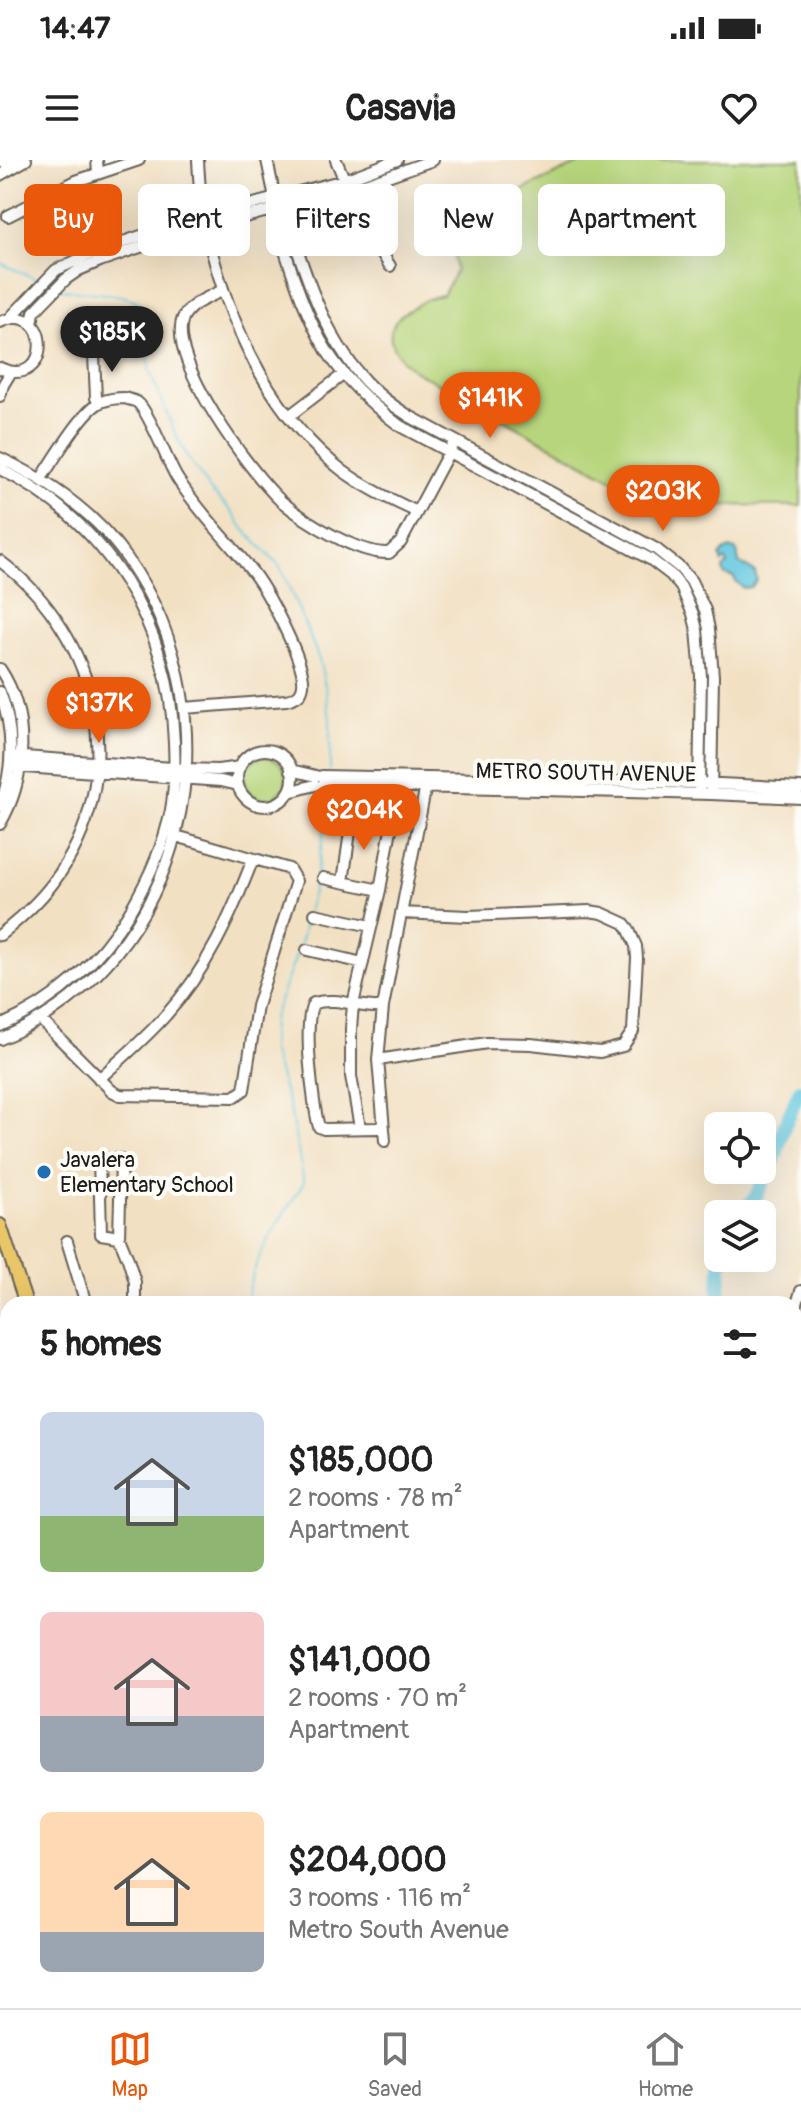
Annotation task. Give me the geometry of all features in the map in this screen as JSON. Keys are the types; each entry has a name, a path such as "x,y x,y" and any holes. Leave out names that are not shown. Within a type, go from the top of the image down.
{"main road":[{"path":"0,1225 23,1296"}],"street":[{"path":"97,160 98,173"},
{"path":"8,216 76,181 139,160"},
{"path":"198,160 200,184"},
{"path":"267,160 272,184"},
{"path":"336,160 346,184"},
{"path":"348,184 397,160"},
{"path":"349,184 433,160"},
{"path":"0,162 25,161"},
{"path":"0,175 25,161"},
{"path":"5,320 56,270 138,237"},
{"path":"32,325 34,312 66,279 79,270 138,247"},
{"path":"213,256 237,325 268,388 289,416 313,444 343,470 378,493 417,512"},
{"path":"291,256 302,297 327,351 354,386 377,408 400,426 650,559 681,587 693,614 700,652 699,788"},
{"path":"297,256 339,345 364,380 385,400 409,416 656,549 691,581 705,610 712,652 712,789"},
{"path":"384,256 390,266"},
{"path":"223,290 193,305 184,316 181,331 183,349 192,374 221,425 265,484 283,502 319,527 362,549 389,553 401,542 455,441"},
{"path":"0,396 6,370 27,369 38,357 41,348 40,338 32,325 20,319 5,320"},
{"path":"94,355 96,398 99,403"},
{"path":"289,416 344,374"},
{"path":"41,479 86,415 99,403 127,398 137,402 174,474 193,502 255,576 270,600 287,631 303,676 303,687 297,697 184,708"},
{"path":"0,458 41,479 71,500 100,527 126,558 165,628 184,708 176,836 152,898 133,931 108,962 79,990 40,1019 0,1039"},
{"path":"0,469 38,490 89,533 138,601 161,658 169,689 180,774 157,857 140,894 100,955 37,1008 0,1026"},
{"path":"0,561 40,596 74,649 89,685 97,736 97,767 86,819 66,863 38,901 0,935"},
{"path":"0,669 18,713 22,740 0,806"},
{"path":"0,692 15,762 13,794 0,824"},
{"name":"METRO SOUTH AVENUE","path":"180,774 240,767 249,755 267,751 284,758 291,770 320,781"},
{"name":"METRO SOUTH AVENUE","path":"15,762 180,774 221,781 238,785 246,799 261,805 277,803 289,792 320,781 699,788 801,798"},
{"path":"238,785 240,767"},
{"path":"289,792 291,770"},
{"path":"385,1141 378,1060 383,1007 426,784"},
{"name":"METRO SOUTH AVENUE","path":"712,789 801,788"},
{"path":"360,1128 351,1076 353,1004 380,890 396,801"},
{"path":"337,817 393,819"},
{"path":"343,882 352,817"},
{"path":"40,1019 112,1091 128,1096 234,1097 244,1090 257,1006 296,881 289,869 176,836"},
{"path":"99,1079 165,1017 188,989 214,948 253,859"},
{"path":"323,878 380,890"},
{"path":"378,1060 487,1043 531,1044 600,1052 623,1046 633,1031 636,946 628,928 617,919 589,911 468,916 401,913"},
{"path":"315,914 371,926"},
{"path":"307,950 363,963"},
{"path":"378,1128 319,1127 311,1089 309,1052 311,1005 325,1000 368,1009 383,1007"},
{"path":"119,1237 101,1234 99,1159 121,1161 119,1237 135,1282 135,1296"},
{"path":"67,1241 84,1296"}],"green space":[{"path":"587,160 801,160 801,506 694,505 637,493 415,371 404,362 392,344 391,330 403,314 424,301 443,295 456,271 454,256 522,256 522,190"},
{"path":"265,757 280,763 286,778 280,793 265,799 250,793 244,778 250,763"}],"water":[{"path":"730,548 737,551 739,563 755,572 757,580 751,587 743,588 734,577 724,574 723,568 728,564 726,560 722,562 720,556"}],"waterway":[{"path":"0,263 39,280"},
{"path":"60,289 123,296 136,301 143,310 149,370 186,455 210,490 280,567 319,659 330,720 330,770"},
{"path":"248,1296 260,1256 304,1182 290,1109 271,1050 272,1020 299,948 314,887 325,827 328,789"},
{"path":"753,1200 775,1158 800,1090"},
{"path":"720,1296 721,1272"}],"place":[{"name":"Javalera Elementary School","path":"44,1172"}]}
